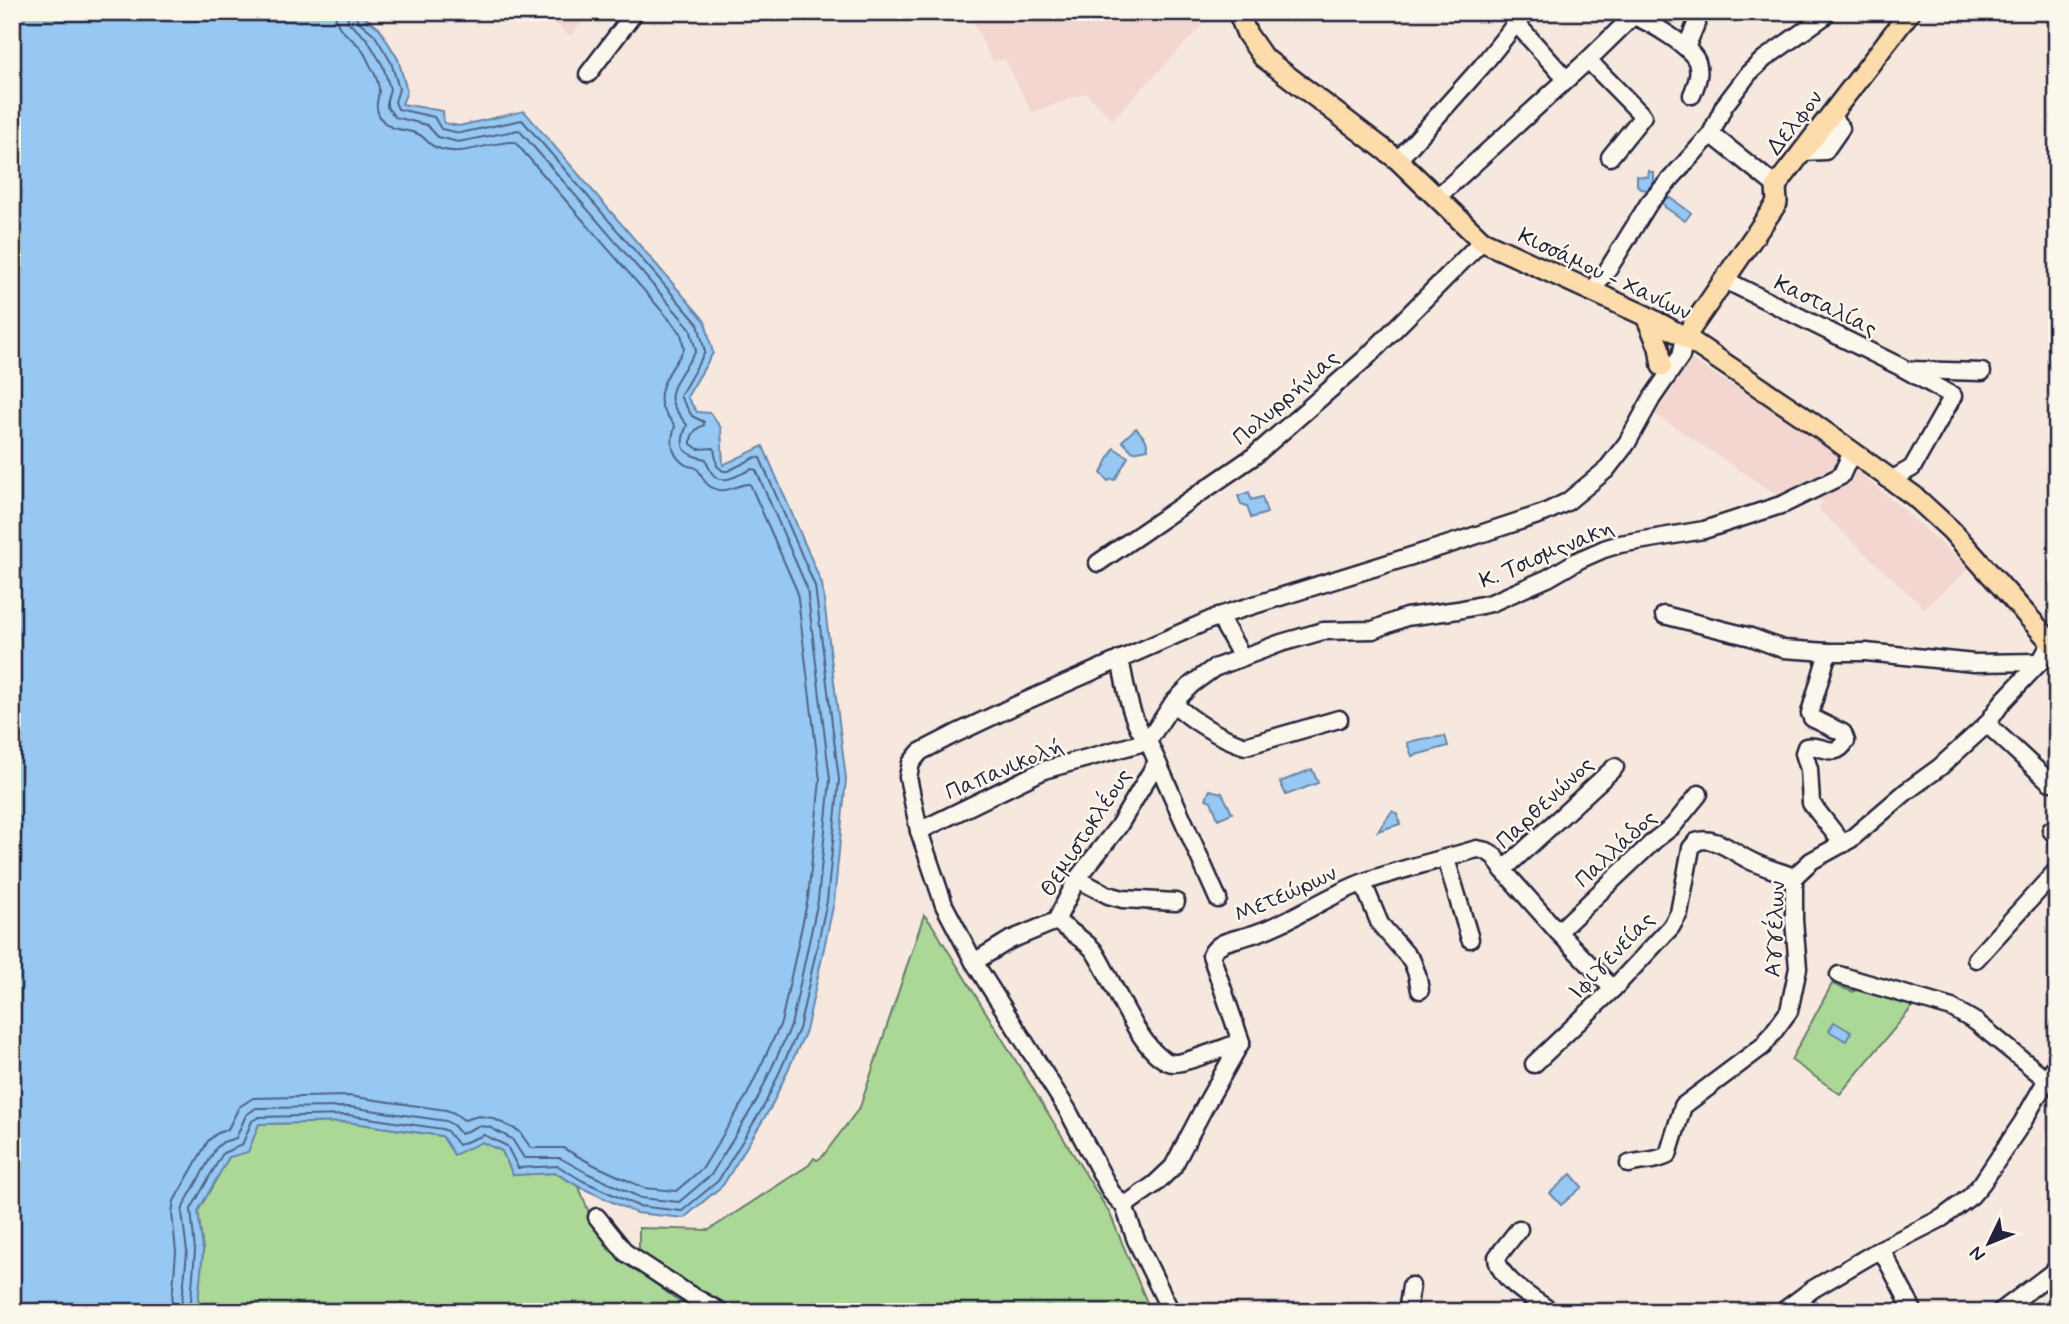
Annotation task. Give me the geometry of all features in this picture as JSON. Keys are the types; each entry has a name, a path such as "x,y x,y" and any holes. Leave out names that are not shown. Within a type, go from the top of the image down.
{"main road":[{"name":"Κισσάμου - Χανίων","path":"1238,12 1247,34 1263,57 1398,160 1482,241 1646,316 1685,337 1914,496 1945,524 2054,646"},
{"name":"Δελφον","path":"1685,337 1777,203 1771,182 1802,152 1910,12"},
{"path":"1646,316 1659,347 1662,366"}],"street":[{"path":"588,74 635,12"},
{"path":"1686,48 1701,12"},
{"path":"1592,291 1649,203 1711,134 1724,106 1749,74 1764,59 1827,12"},
{"path":"1435,196 1446,190 1633,16 1645,20 1686,48 1696,62 1698,80 1692,95"},
{"path":"1398,160 1473,76 1520,18 1566,79"},
{"path":"1588,60 1643,116 1610,157"},
{"path":"1711,134 1771,182"},
{"name":"Πολυρρήνιας","path":"1098,563 1254,456 1366,358 1482,241"},
{"name":"Κασταλίας","path":"1725,280 1907,370 1953,396 1912,468"},
{"path":"1652,398 1669,346 1685,337"},
{"path":"1171,1312 1136,1240 1124,1206 1111,1192 1067,1109 974,962 944,905 919,831 908,777 911,762 920,752 1012,707 1219,616 1463,540 1555,508 1575,496 1606,470 1632,435 1652,398 1681,356 1685,337"},
{"name":"Κασταλίας","path":"1907,370 1982,372"},
{"name":"Κ. Τσισμςνακη","path":"1148,741 1173,704 1192,684 1214,668 1281,643 1323,631 1373,630 1406,617 1491,603 1604,549 1704,530 1784,504 1840,476 1852,453"},
{"path":"1891,480 1912,468 1914,496"},
{"path":"1664,615 1751,637 1783,649 1866,652 1974,663 2040,662"},
{"path":"1219,616 1242,657"},
{"name":"Αγγέλων","path":"1629,1164 1660,1160 1668,1155 1683,1106 1763,1046 1789,1011 1798,968 1794,877 1811,861 1852,839 1907,791 1940,767 1987,724 2003,701 2054,646"},
{"path":"1828,652 1810,713 1812,718 1843,733 1846,741 1837,750 1811,745 1806,747 1804,753 1809,769 1811,803 1843,844"},
{"path":"1120,659 1140,732 1148,741 1218,899"},
{"path":"1173,704 1208,728 1245,746 1339,719"},
{"path":"1987,724 2050,782 2057,775"},
{"name":"Παπανικολή","path":"919,831 1044,771 1148,741"},
{"name":"Θεμιστοκλέους","path":"974,962 1010,940 1056,921 1077,879 1118,827 1157,762"},
{"name":"Παρθενώνος","path":"1503,870 1615,767"},
{"name":"Παλλάδος","path":"1558,932 1673,826 1699,794"},
{"name":"Ιφιγενείας","path":"1534,1064 1613,989 1671,927 1679,913 1691,848 1699,840 1728,846 1748,860 1794,877"},
{"name":"Μετεώρων","path":"1241,1042 1211,955 1218,945 1288,920 1363,883 1477,849 1495,857 1503,870 1558,932 1613,989"},
{"path":"1446,859 1470,939"},
{"path":"1976,959 2057,870"},
{"path":"1077,879 1122,899 1176,902"},
{"path":"1363,883 1380,924 1412,961 1420,989"},
{"path":"1056,921 1093,948 1140,1032 1153,1052 1163,1060 1175,1063 1241,1042"},
{"path":"1839,975 1952,1008 1976,1022 2046,1079"},
{"path":"1124,1206 1173,1167 1241,1042"},
{"path":"1782,1312 1813,1289 1881,1249 1942,1218 1971,1196 2022,1123 2057,1062"},
{"path":"597,1217 626,1253 721,1312"},
{"path":"1519,1229 1497,1257 1500,1270 1516,1286 1552,1312"},
{"path":"1881,1249 1914,1312"},
{"path":"2000,1312 2057,1269"},
{"path":"1408,1312 1411,1286"}],"shaded area":[{"path":"542,12 592,12 570,36"},
{"path":"969,12 1215,12 1112,120 1086,93 1032,113 1005,59 992,61"},
{"path":"1692,360 1838,455 1908,513 1969,569 1924,608 1819,510 1822,501 1809,493 1786,501 1655,414"}],"green space":[{"path":"924,915 1110,1214 1151,1312 743,1312 697,1289 639,1252 639,1228 709,1230 809,1165 814,1158 817,1160 822,1157 860,1107"},
{"path":"1860,981 1919,999 1840,1094 1791,1060 1832,984 1854,992"},
{"path":"347,1122 482,1142 502,1151 513,1175 555,1173 579,1187 608,1249 676,1299 702,1312 197,1312 203,1251 198,1211 229,1157 248,1151 259,1124"}],"water":[{"path":"12,12 358,12 379,28 398,59 407,91 402,104 443,111 444,123 459,126 524,111 705,321 713,353 687,397 697,412 710,413 721,428 723,465 763,446 822,584 846,779 834,902 806,1031 771,1107 723,1185 684,1218 636,1213 556,1173 513,1175 502,1151 482,1142 454,1155 442,1136 347,1122 259,1124 248,1152 229,1157 198,1211 203,1251 197,1312 12,1312"},
{"path":"1649,171 1654,173 1654,182 1647,190 1641,189 1637,185 1637,176 1648,177"},
{"path":"1665,198 1671,198 1691,213 1685,221 1665,207"},
{"path":"1136,428 1146,440 1148,449 1133,452 1122,441"},
{"path":"1114,448 1128,457 1115,480 1108,481 1101,473"},
{"path":"1249,492 1251,500 1262,497 1267,513 1251,518 1247,506 1241,504 1238,496"},
{"path":"1445,736 1448,746 1412,756 1407,743 1421,739"},
{"path":"1312,769 1318,783 1286,795 1280,782"},
{"path":"1210,790 1222,793 1232,813 1218,819 1211,801 1206,799"},
{"path":"1392,811 1397,814 1400,824 1378,831"},
{"path":"1834,1022 1851,1032 1846,1041 1829,1031"},
{"path":"1571,1174 1582,1187 1561,1205 1550,1193"}]}
